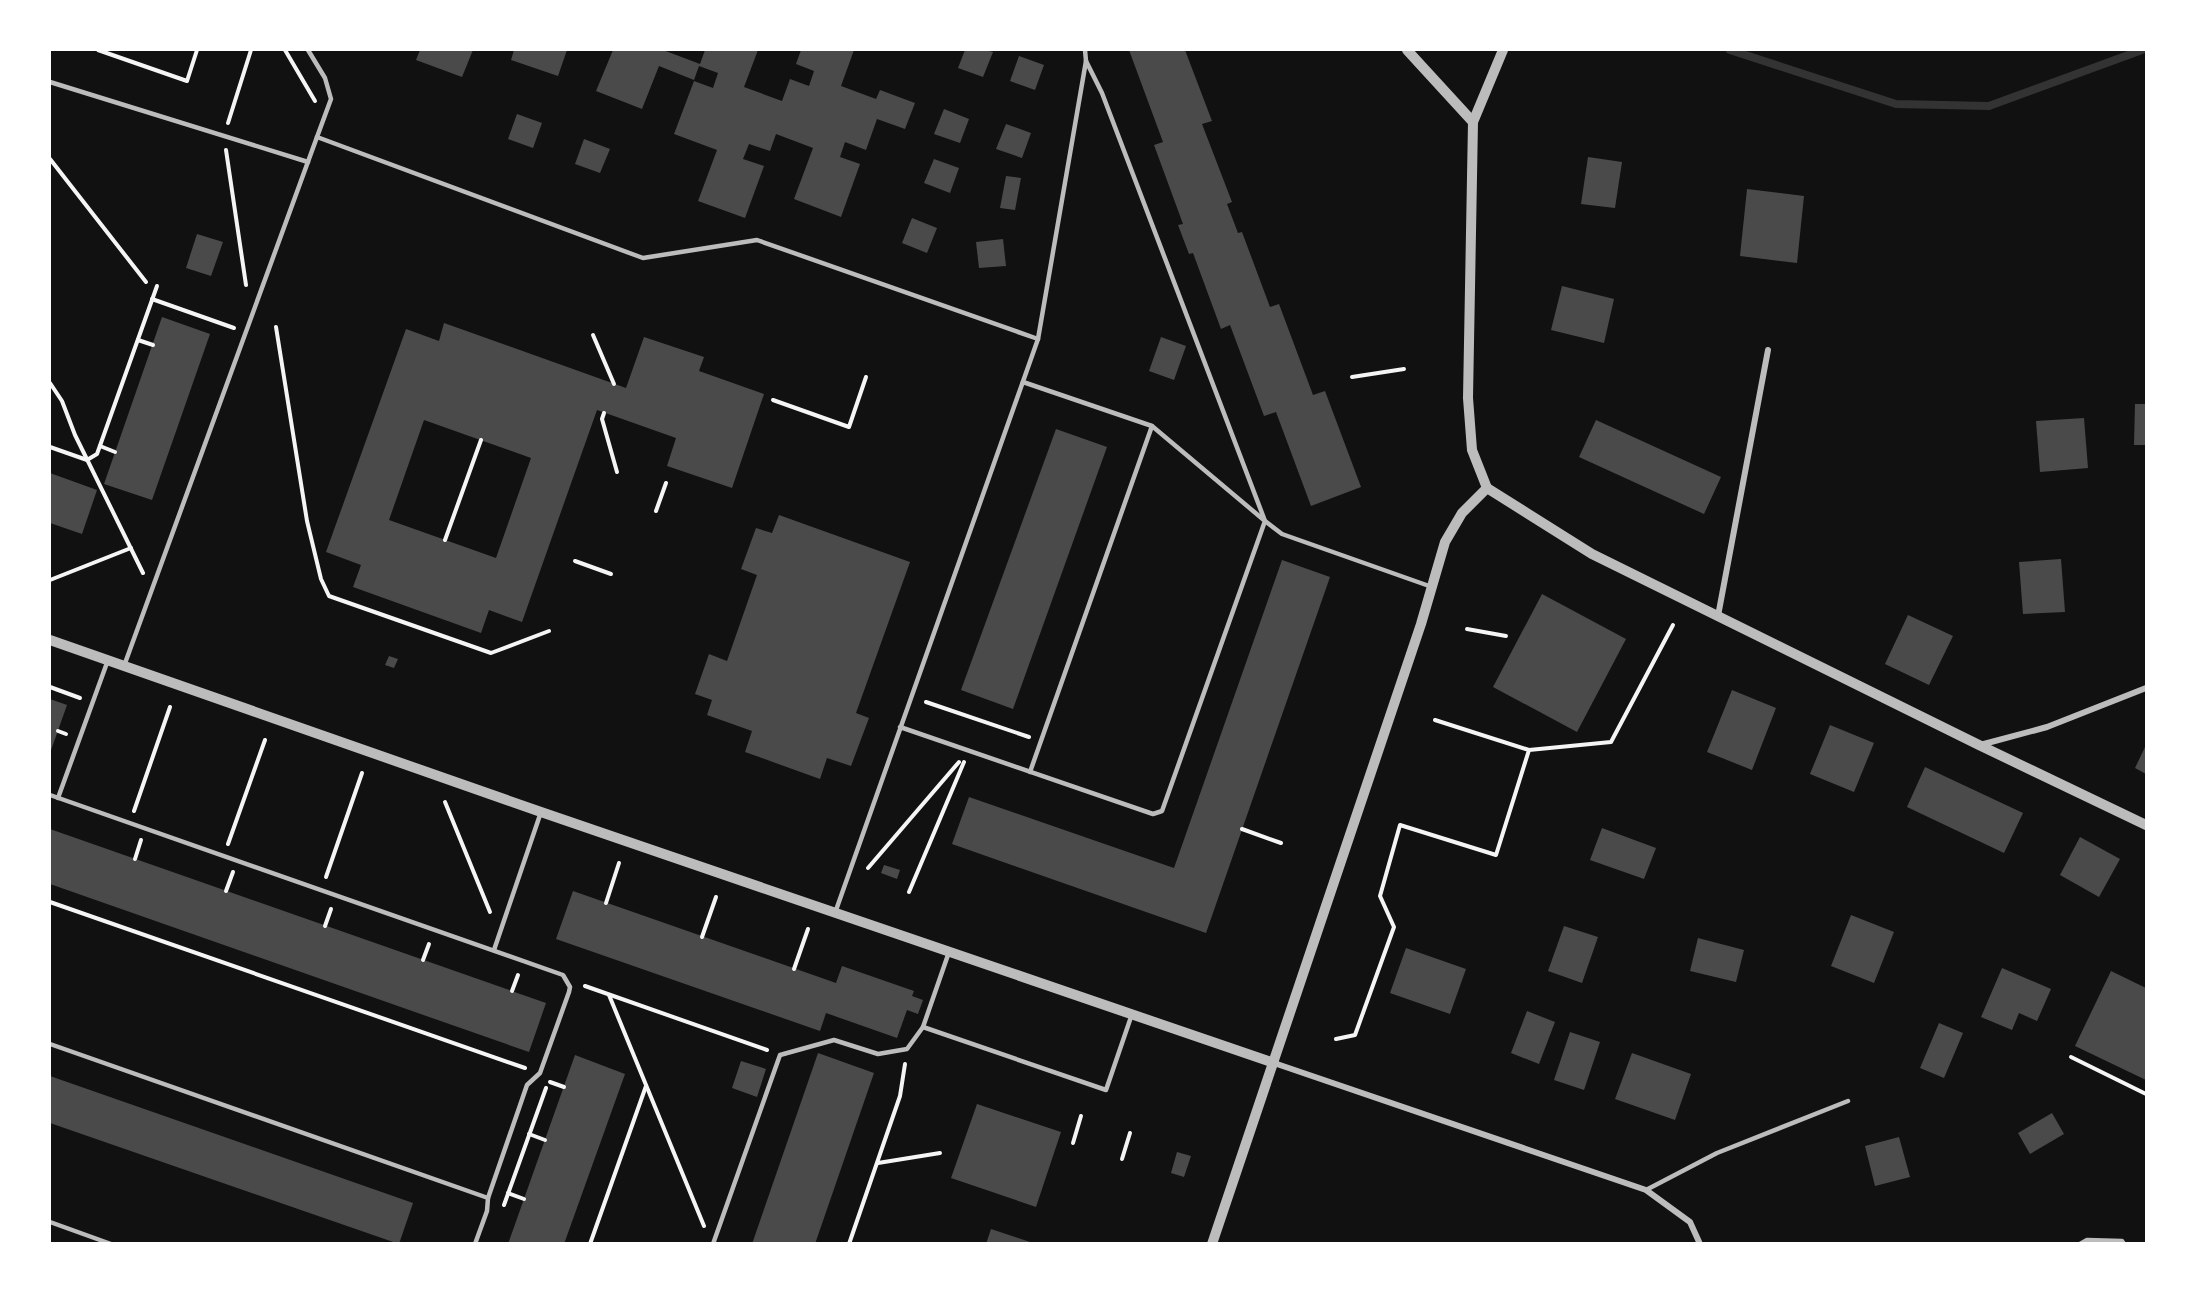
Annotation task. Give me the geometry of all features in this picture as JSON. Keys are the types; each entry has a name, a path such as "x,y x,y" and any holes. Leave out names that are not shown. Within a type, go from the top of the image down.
{"street":[{"path":"1407,50 1473,122"},
{"path":"1503,50 1473,122 1468,398 1472,450 1487,488 1592,554 2146,825"},
{"path":"1718,616 1768,350"},
{"path":"1212,1244 1274,1063 1445,542 1462,513 1487,488"},
{"path":"50,640 541,812 1646,1190 1690,1222 1700,1244"},
{"path":"1979,745 2047,727 2123,699 2146,688"}],"lane":[{"path":"124,666 331,99 325,78 308,50"},
{"path":"835,913 1038,339 1086,61 1085,50"},
{"path":"900,727 1154,814 1162,811 1265,521 1102,93 1086,61"},
{"path":"50,82 308,162"},
{"path":"317,137 643,258 757,240 1038,339"},
{"path":"1023,382 1152,426 1282,534 1432,586"},
{"path":"1030,772 1152,426"},
{"path":"58,798 108,660"},
{"path":"50,795 563,975 567,980 569,992 540,1073 527,1085 488,1198 487,1211 475,1244"},
{"path":"494,950 541,812"},
{"path":"713,1244 780,1055 834,1040 878,1054 907,1049 923,1027 949,952"},
{"path":"923,1027 1106,1090 1132,1014"},
{"path":"50,1044 488,1198"},
{"path":"1646,1190 1717,1153 1848,1101"},
{"path":"50,1222 111,1244"},
{"path":"2080,1244 2087,1240 2122,1241 2124,1244"}],"path":[{"path":"98,50 187,81 197,50"},
{"path":"251,50 224,136 251,319"},
{"path":"285,50 324,118"},
{"path":"50,159 146,282"},
{"path":"87,460 97,454 157,286"},
{"path":"152,299 246,332"},
{"path":"276,327 307,521 321,579 329,596 491,653 549,631"},
{"path":"593,335 614,384"},
{"path":"138,340 153,345"},
{"path":"1352,377 1404,369"},
{"path":"773,400 849,427 866,377"},
{"path":"50,383 62,401 75,435 152,590"},
{"path":"604,413 602,419 617,471"},
{"path":"445,540 481,440"},
{"path":"100,446 115,452"},
{"path":"50,447 87,460"},
{"path":"656,511 666,483"},
{"path":"50,580 130,548"},
{"path":"575,561 611,574"},
{"path":"1435,720 1529,750 1611,742 1673,625"},
{"path":"1467,629 1506,636"},
{"path":"50,687 86,700"},
{"path":"921,700 1036,739"},
{"path":"130,823 170,707"},
{"path":"224,856 265,740"},
{"path":"862,875 969,750"},
{"path":"909,892 969,750"},
{"path":"1336,1040 1355,1035 1394,927 1380,896 1400,825 1496,855 1529,750"},
{"path":"322,890 362,773"},
{"path":"445,802 500,934"},
{"path":"1242,830 1281,843"},
{"path":"135,859 142,837"},
{"path":"606,903 620,863"},
{"path":"226,891 234,869"},
{"path":"702,937 716,897"},
{"path":"50,902 540,1073"},
{"path":"326,926 333,904"},
{"path":"794,969 808,928"},
{"path":"423,960 430,938"},
{"path":"512,991 520,969"},
{"path":"567,980 780,1055"},
{"path":"609,995 706,1233"},
{"path":"849,1244 900,1096 907,1049"},
{"path":"2071,1057 2146,1094"},
{"path":"501,1213 552,1071"},
{"path":"590,1244 646,1085"},
{"path":"1073,1143 1081,1116"},
{"path":"512,1128 545,1140"},
{"path":"1122,1159 1130,1132"},
{"path":"878,1163 940,1153"}],"building":[{"path":"420,50 473,50 462,77 416,60"},
{"path":"514,50 567,50 558,76 511,60"},
{"path":"613,50 663,50 700,64 705,50 758,50 744,87 782,101 790,79 809,86 814,71 796,64 801,50 854,50 841,86 876,99 880,90 915,103 905,129 877,119 866,150 845,142 840,157 860,164 841,217 794,199 813,148 776,134 770,151 749,144 743,159 764,166 745,218 698,201 717,150 674,134 694,81 713,88 718,73 699,66 694,80 659,66 642,109 596,91"},
{"path":"965,50 993,52 983,77 958,68"},
{"path":"1129,50 1185,50 1212,121 1202,124 1232,202 1227,204 1238,233 1242,232 1270,307 1279,304 1313,395 1325,391 1361,487 1311,506 1276,412 1264,416 1230,325 1221,329 1193,253 1189,254 1178,225 1183,224 1154,145 1163,142"},
{"path":"1019,56 1044,65 1035,90 1010,81"},
{"path":"944,109 969,119 960,143 934,134"},
{"path":"517,114 542,123 533,148 508,139"},
{"path":"1006,124 1031,133 1022,158 996,149"},
{"path":"584,139 610,149 600,173 575,164"},
{"path":"1588,157 1622,162 1615,208 1581,204"},
{"path":"934,159 959,168 950,193 924,183"},
{"path":"1006,176 1021,178 1015,210 1000,208"},
{"path":"1747,189 1804,196 1797,263 1740,256"},
{"path":"912,218 937,228 927,253 902,243"},
{"path":"197,234 223,242 211,276 186,268"},
{"path":"1003,239 1006,266 979,268 976,242"},
{"path":"1562,286 1614,299 1604,343 1551,330"},
{"path":"162,317 210,334 152,500 104,484"},
{"path":"444,323 626,388 644,337 704,357 699,371 764,394 732,488 667,466 676,438 597,410 522,622 489,610 481,633 353,587 361,565 326,552 406,329 439,341","holes":["424,420 531,458 496,558 389,520"]},
{"path":"1161,337 1186,346 1174,380 1149,371"},
{"path":"2135,404 2146,404 2146,445 2134,445"},
{"path":"2084,418 2088,468 2040,472 2036,421"},
{"path":"1596,420 1721,477 1704,514 1579,457"},
{"path":"1056,429 1107,447 1013,709 961,690"},
{"path":"50,473 97,490 82,534 50,523"},
{"path":"779,515 910,562 856,713 869,718 851,766 827,758 820,779 745,752 752,731 707,715 712,700 695,694 709,654 727,661 757,575 741,569 756,528 772,533"},
{"path":"2061,559 2065,612 2023,614 2019,562"},
{"path":"1282,560 1330,577 1206,933 952,844 969,797 1174,868"},
{"path":"1542,594 1626,639 1577,732 1493,687"},
{"path":"1908,615 1953,636 1929,685 1885,664"},
{"path":"389,656 398,659 394,668 385,665"},
{"path":"1732,690 1776,708 1752,770 1707,752"},
{"path":"50,699 67,705 50,753"},
{"path":"1830,725 1874,743 1854,792 1810,774"},
{"path":"2146,745 2146,774 2135,768"},
{"path":"1925,767 2023,813 2004,853 1907,807"},
{"path":"1602,828 1656,848 1644,879 1590,860"},
{"path":"50,829 546,1003 529,1052 50,884"},
{"path":"2080,837 2120,859 2099,897 2060,875"},
{"path":"884,865 900,870 897,879 881,873"},
{"path":"573,891 836,983 842,966 914,991 912,996 923,1000 918,1014 907,1010 897,1038 826,1013 820,1031 556,939"},
{"path":"1851,915 1894,932 1874,983 1831,966"},
{"path":"1564,926 1598,937 1582,983 1548,971"},
{"path":"1698,938 1744,950 1736,982 1690,971"},
{"path":"1406,948 1466,969 1450,1014 1390,993"},
{"path":"2002,968 2051,989 2037,1021 2019,1013 2012,1030 1981,1017"},
{"path":"2111,971 2146,988 2146,1080 2075,1046"},
{"path":"1527,1011 1555,1022 1539,1064 1511,1053"},
{"path":"1939,1023 1963,1033 1944,1078 1920,1068"},
{"path":"1570,1032 1600,1042 1584,1090 1554,1080"},
{"path":"818,1053 874,1073 815,1244 752,1244"},
{"path":"1632,1053 1691,1074 1675,1120 1615,1099"},
{"path":"575,1055 625,1074 564,1244 508,1244"},
{"path":"741,1061 766,1069 757,1097 732,1088"},
{"path":"50,1076 413,1203 399,1244 50,1123"},
{"path":"977,1104 1061,1132 1036,1207 951,1178"},
{"path":"2052,1113 2064,1134 2030,1154 2018,1133"},
{"path":"1899,1137 1910,1177 1875,1186 1865,1146"},
{"path":"1177,1152 1191,1156 1184,1177 1171,1173"},
{"path":"991,1229 1033,1243 1033,1244 986,1244"}],"waterway":[{"path":"1730,50 1896,104 1989,106 2142,50"}]}
